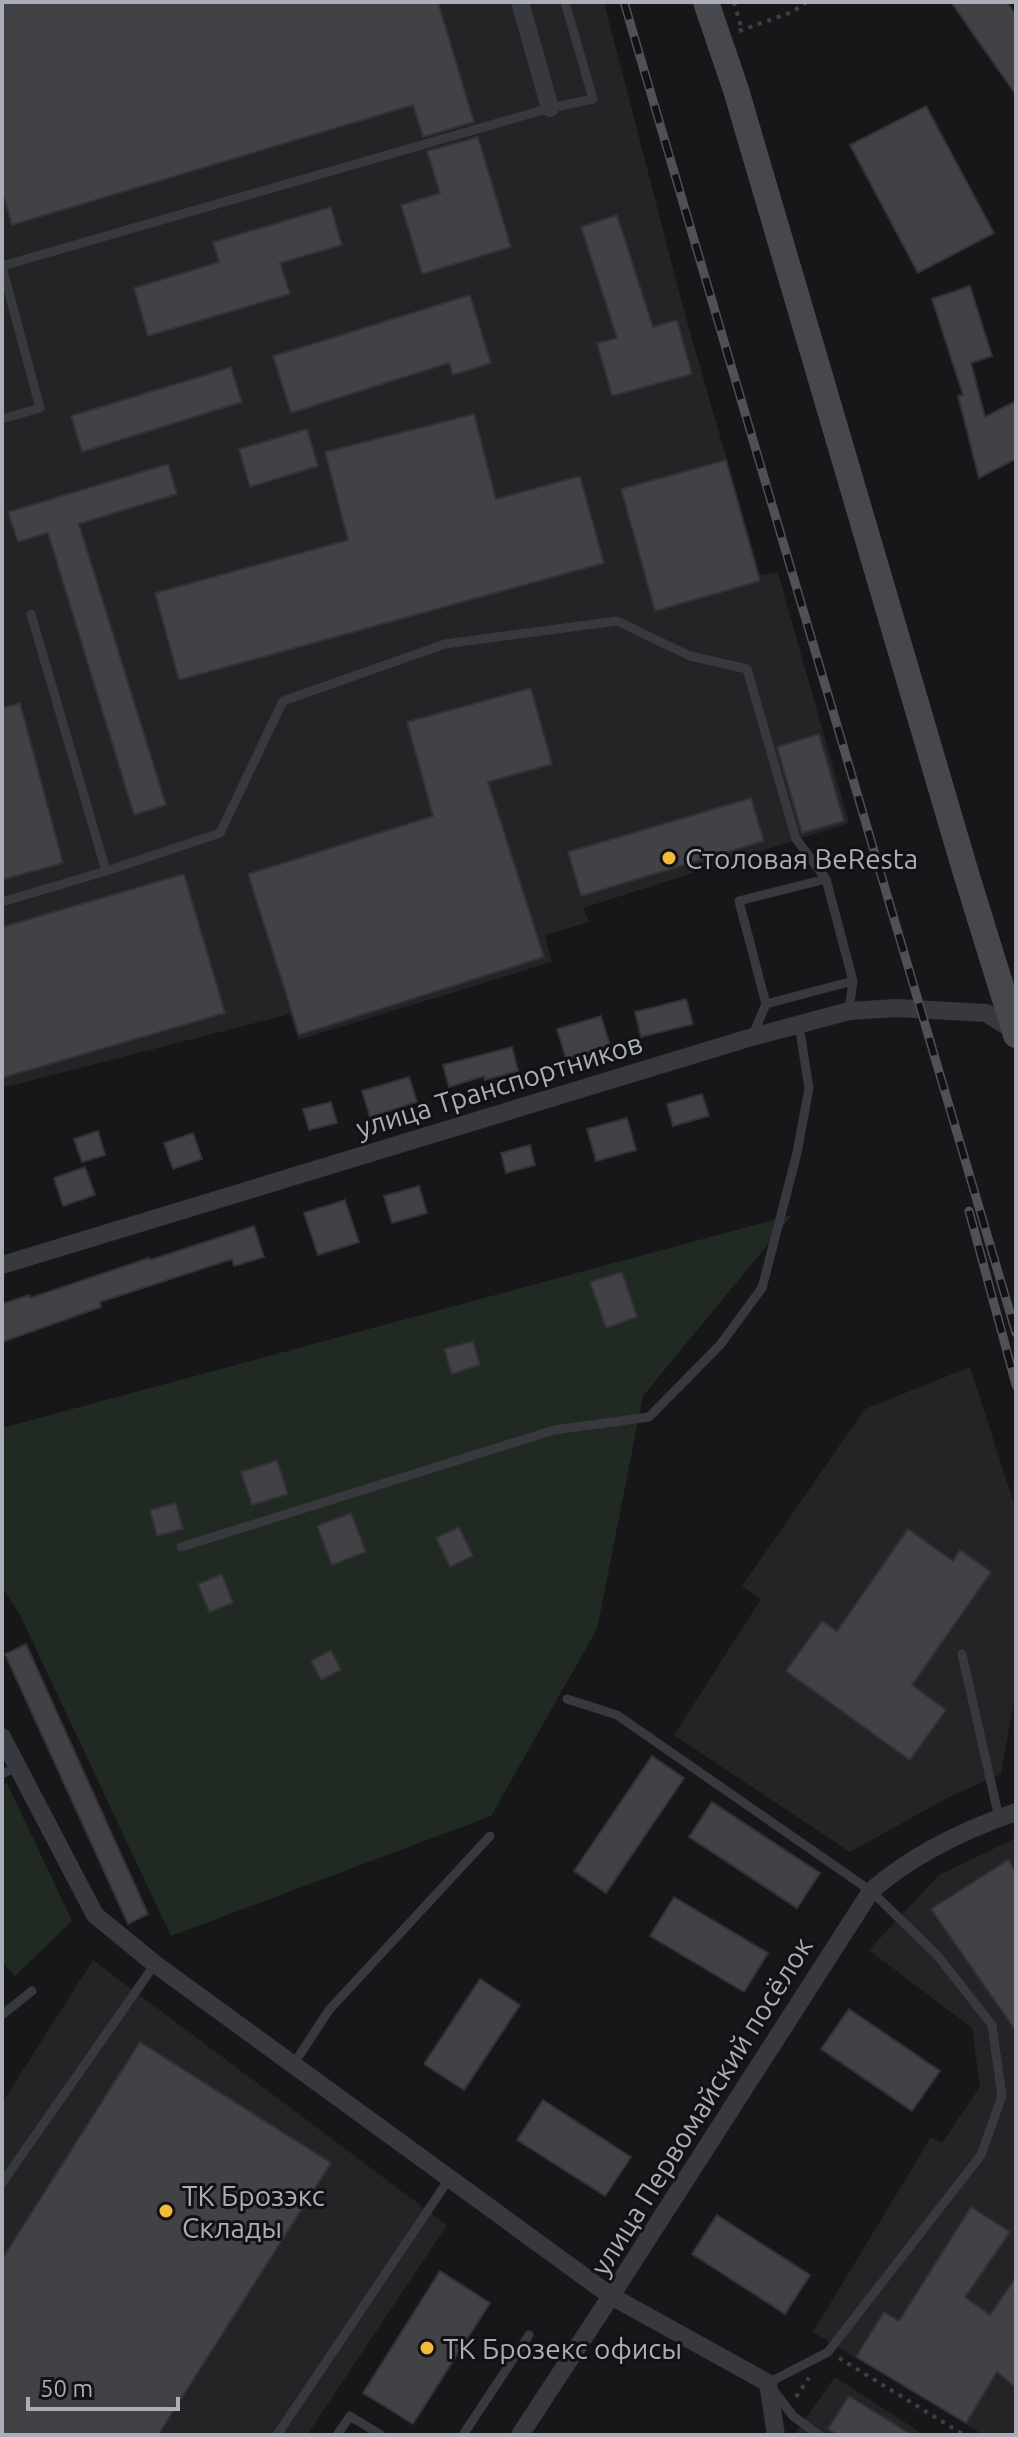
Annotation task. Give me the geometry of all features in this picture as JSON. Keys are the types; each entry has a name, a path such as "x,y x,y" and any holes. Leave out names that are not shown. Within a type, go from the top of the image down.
{"street":[{"path":"520,2 550,108"},
{"path":"706,2 730,34 736,90 960,855 1016,1032"},
{"name":"улица Транспортников","path":"2,1265 752,1037 849,1011 896,1008 986,1013 1016,1032"},
{"path":"2,1737 11,1770 95,1915 155,1964 611,2296 520,2435"},
{"name":"улица Первомайский посёлок","path":"768,2383 611,2296 871,1891 891,1873 930,1849 1007,1815"},
{"path":"768,2383 776,2435"}],"lane":[{"path":"2,419 40,408 2,266 550,108 593,99 565,2"},
{"path":"31,614 106,871"},
{"path":"2,902 220,833 283,701 445,644 617,621 690,656 747,669 796,839 826,879 853,981 849,1011"},
{"path":"752,1037 766,1004 739,901 826,879"},
{"path":"766,1004 853,981"},
{"path":"181,1547 554,1430 649,1417 720,1345 762,1288 797,1153 809,1088 799,1024"},
{"path":"962,1654 1007,1815"},
{"path":"567,1699 617,1715 871,1891 937,1955 992,2025 1002,2096 981,2155 828,2352 768,2383 793,2416 819,2435"},
{"path":"293,2065 329,2010 490,1836"},
{"path":"2,2183 155,1964"},
{"path":"2,2015 32,1991"},
{"path":"277,2435 449,2179"},
{"path":"463,2435 529,2335"},
{"path":"337,2435 350,2416 381,2435"}],"path":[{"path":"734,2 730,34 792,12 807,2"},
{"path":"787,2408 828,2352 964,2435"}],"shaded area":[{"path":"2,2 604,2 684,311 760,575 778,573 849,823 583,908 589,922 545,935 552,962 298,1040 290,1014 2,1088"},
{"path":"792,1215 643,1396 597,1629 491,1816 171,1936 20,1615 2,1587 2,1428"},
{"path":"970,1367 1016,1510 1016,1690 1001,1774 951,1796 850,1852 674,1735 761,1599 742,1586 865,1409"},
{"path":"7,1783 72,1921 15,1976 2,1962 2,1786"},
{"path":"1016,1838 1016,2435 984,2435 813,2332 931,2137 942,2143 980,2087 972,2028 869,1950 939,1875"},
{"path":"93,1960 447,2225 307,2435 2,2435 2,2103"},
{"path":"835,2377 924,2435 794,2435"}],"building":[{"path":"2,2 438,2 474,122 423,137 413,105 12,225 2,190"},
{"path":"951,2 1007,2 1016,15 1016,95"},
{"path":"926,106 994,233 918,273 850,145"},
{"path":"478,137 511,247 422,274 401,205 440,193 427,151"},
{"path":"331,207 342,245 280,263 290,294 148,336 134,288 219,262 213,242"},
{"path":"617,215 653,327 677,320 692,374 612,396 597,343 617,338 581,227"},
{"path":"970,286 992,356 971,363 985,417 1016,401 1016,459 979,478 958,396 963,395 932,299"},
{"path":"470,295 491,363 453,375 449,363 291,413 273,356"},
{"path":"231,367 242,402 82,452 71,416"},
{"path":"474,414 496,499 580,476 604,563 179,680 155,593 348,540 325,452"},
{"path":"307,429 318,466 250,487 239,449"},
{"path":"726,460 760,581 655,611 621,489"},
{"path":"168,464 177,494 79,524 166,805 134,815 48,533 18,542 8,512"},
{"path":"531,688 552,764 488,782 544,957 299,1035 248,874 433,816 407,722"},
{"path":"20,703 63,863 2,880 2,708"},
{"path":"819,734 844,821 802,833 777,747"},
{"path":"751,798 764,841 581,896 568,852"},
{"path":"184,874 225,1013 2,1078 2,927"},
{"path":"686,999 693,1024 641,1037 635,1012"},
{"path":"601,1016 610,1045 566,1059 557,1029"},
{"path":"512,1047 518,1071 485,1080 484,1076 449,1087 443,1065"},
{"path":"409,1077 417,1102 370,1117 362,1091"},
{"path":"702,1094 709,1116 673,1126 667,1104"},
{"path":"331,1102 337,1123 309,1130 303,1109"},
{"path":"627,1118 636,1150 596,1161 587,1129"},
{"path":"98,1131 105,1155 82,1162 74,1139"},
{"path":"193,1133 202,1159 173,1169 164,1143"},
{"path":"530,1145 535,1165 506,1173 501,1153"},
{"path":"85,1167 95,1195 63,1206 54,1178"},
{"path":"419,1186 427,1213 392,1223 384,1196"},
{"path":"345,1200 359,1242 318,1255 304,1213"},
{"path":"254,1226 264,1257 234,1266 232,1259 100,1302 101,1307 2,1342 2,1304 29,1295 30,1298"},
{"path":"622,1272 637,1317 606,1328 590,1282"},
{"path":"473,1341 480,1365 452,1374 444,1349"},
{"path":"277,1460 288,1494 252,1505 241,1472"},
{"path":"176,1503 183,1529 157,1536 150,1510"},
{"path":"351,1513 366,1552 332,1565 317,1526"},
{"path":"459,1527 473,1556 450,1567 436,1538"},
{"path":"908,1529 953,1561 960,1550 991,1572 912,1685 946,1710 910,1760 786,1671 822,1621 837,1631"},
{"path":"222,1574 233,1603 209,1612 198,1584"},
{"path":"26,1644 148,1914 128,1924 5,1654"},
{"path":"331,1650 341,1670 321,1680 311,1661"},
{"path":"652,1756 684,1778 606,1893 574,1871"},
{"path":"712,1802 820,1873 797,1908 689,1837"},
{"path":"1008,1860 1016,1872 1016,2031 931,1909"},
{"path":"674,1897 768,1953 744,1992 650,1936"},
{"path":"480,1979 520,2005 464,2090 424,2064"},
{"path":"849,2009 940,2071 912,2111 821,2049"},
{"name":"ТК Брозэкс Склады","path":"140,2042 331,2163 158,2435 2,2435 2,2259"},
{"path":"543,2100 631,2157 605,2196 517,2140"},
{"path":"971,2207 1010,2232 965,2297 990,2315 1016,2277 1016,2388 997,2372 966,2423 856,2357 884,2312 899,2321"},
{"path":"717,2215 810,2275 785,2314 692,2254"},
{"name":"ТК Брозекс офисы","path":"440,2271 490,2303 413,2424 363,2393"},
{"path":"849,2396 912,2435 838,2435 828,2429"}],"railway":[{"path":"624,2 1016,1333"},
{"path":"969,1211 1016,1385"}],"place":[{"name":"Столовая BeResta","path":"669,858"},
{"name":"ТК Брозэкс Склады","path":"166,2211"},
{"name":"ТК Брозекс офисы","path":"427,2348"}]}
